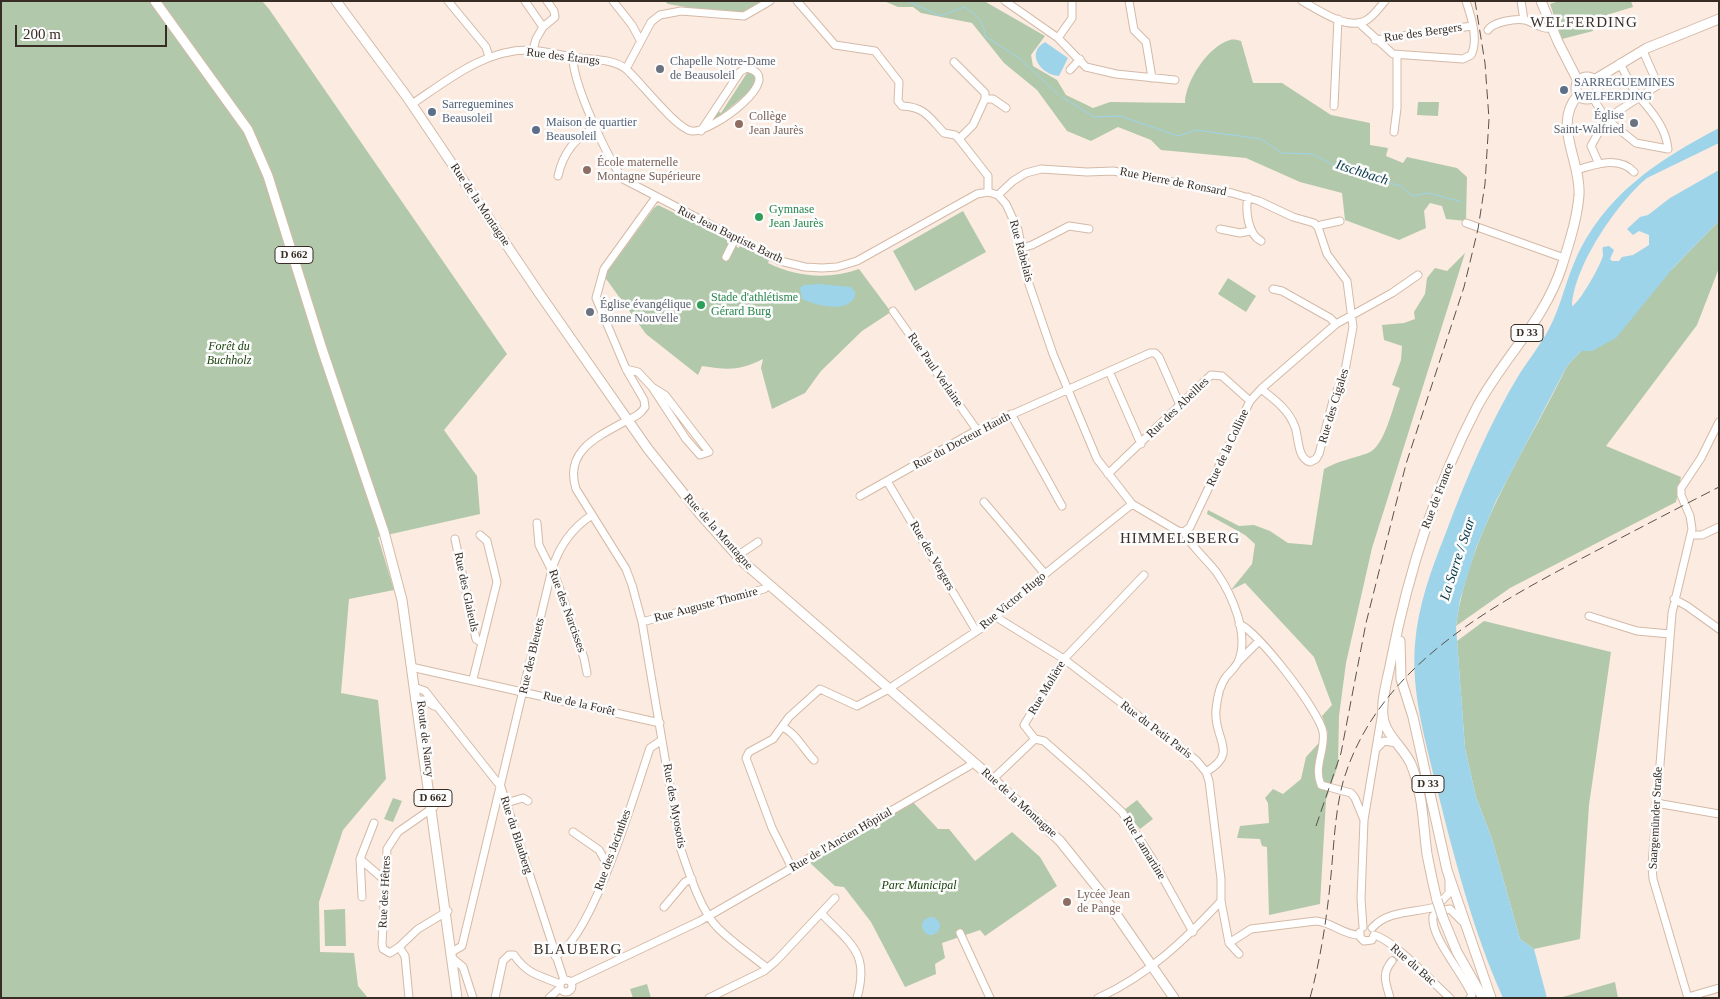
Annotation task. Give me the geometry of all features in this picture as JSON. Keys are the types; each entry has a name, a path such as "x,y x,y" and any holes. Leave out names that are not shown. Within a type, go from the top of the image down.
{"main road":[{"name":"Route de Nancy","path":"155,1 248,130 268,176 322,349 384,532 402,600 414,667 458,998"},
{"name":"Rue de la Montagne","path":"336,1 377,54 412,104 539,293 628,420 700,514 737,556 888,690 993,779 1070,852 1174,998"},
{"path":"1541,1 1578,81"},
{"path":"1594,80 1643,51 1719,19"},
{"path":"1586,77 1594,80 1598,88 1593,98 1584,99 1578,95 1575,88 1578,81 1586,77"},
{"name":"Rue de France","path":"1384,700 1397,632 1415,560 1438,497 1468,424 1488,387 1542,311 1564,258 1576,221 1579,194 1577,170 1566,119 1569,105 1578,95"},
{"name":"D 33","path":"1415,560 1399,646 1401,678 1413,717 1447,870 1491,998"},
{"path":"1399,646 1388,697 1388,720 1410,750 1416,764 1447,870"},
{"name":"D 33","path":"1384,700 1384,723 1406,755 1420,797 1427,854 1437,900 1457,952 1483,998"}],"street":[{"path":"448,1 486,47 489,57"},
{"path":"525,1 543,27"},
{"path":"533,50 536,39 543,27 556,17 546,1"},
{"path":"613,1 632,25 640,40"},
{"path":"626,69 651,22 670,12 744,16 770,1"},
{"path":"797,1 835,45 875,51 899,82 898,101 902,106 916,106 923,110 944,133 955,135 988,176 988,192 998,195"},
{"path":"1058,38 1072,18 1072,1"},
{"path":"1129,1 1134,30 1146,42 1152,78"},
{"path":"1302,1 1338,19 1359,23 1368,20 1385,1"},
{"path":"1359,23 1389,52 1397,55 1467,58 1474,49 1472,26 1466,1"},
{"path":"1521,1 1524,20"},
{"path":"1010,3 1058,38 1086,67 1094,70 1175,80"},
{"path":"1334,106 1338,19"},
{"path":"1488,30 1491,25 1498,23 1524,20 1544,28 1552,28"},
{"name":"Rue des Bergers","path":"1375,40 1472,26"},
{"name":"Rue des Étangs","path":"412,104 472,65 489,57 502,53 533,50 573,58 614,63 626,69 678,123 692,132 700,130"},
{"path":"1599,164 1591,146 1606,119 1637,94 1658,85 1643,51"},
{"path":"1394,132 1398,108 1397,55"},
{"name":"Rue Jean Baptiste Barth","path":"573,58 573,69 596,127 614,168 623,179 735,239 790,264 806,268 838,267 857,261 976,194 988,192"},
{"path":"1070,70 1080,60"},
{"path":"954,62 985,93 985,99 973,125 959,139"},
{"path":"1593,98 1606,119 1636,143 1668,149 1665,134 1660,123 1637,94 1620,63"},
{"path":"746,68 754,69 759,75 760,82 756,90 723,120 700,130 740,72 746,68"},
{"path":"985,99 993,100 1006,108"},
{"path":"558,176 562,158 584,133 596,127"},
{"path":"1577,170 1599,164 1618,162 1626,165 1634,172"},
{"name":"Rue Pierre de Ronsard","path":"998,195 1012,181 1026,173 1041,169 1058,168 1128,173 1248,197 1293,217 1314,223 1318,227"},
{"name":"Rue Rabelais","path":"998,195 1006,204 1018,230 1032,294 1067,389 1097,459 1132,504"},
{"path":"1248,197 1246,207 1250,231 1255,238 1261,241"},
{"path":"628,420 636,417 645,407 644,400 626,369 596,298 596,289 604,269 656,198"},
{"path":"1340,222 1318,227 1322,247 1348,281 1351,313"},
{"path":"1466,223 1491,230 1564,258"},
{"path":"1022,248 1070,226 1089,229"},
{"path":"1220,229 1240,232 1250,231"},
{"path":"726,257 735,239"},
{"name":"Rue de la Colline","path":"1184,532 1190,527 1250,401 1261,389 1336,324 1351,313 1361,311 1418,275"},
{"path":"1273,289 1282,291 1330,318 1336,324"},
{"name":"Rue Paul Verlaine","path":"893,311 977,430"},
{"name":"Rue des Cigales","path":"1261,389 1282,405 1290,415 1296,429 1301,455 1310,462 1316,459 1334,397 1344,376 1353,327 1351,313"},
{"name":"Rue du Docteur Hauth","path":"860,496 977,430 1067,389 1155,353 1159,357 1180,405"},
{"path":"626,369 638,372 652,387 686,440 700,455 708,452 666,395 652,387"},
{"path":"1109,372 1141,444"},
{"name":"Rue des Abeilles","path":"1108,474 1211,375 1217,374 1250,401"},
{"path":"1011,414 1062,506"},
{"name":"Rue des Myosotis","path":"628,420 576,456 573,463 573,480 576,489 626,570 642,622 680,847 692,879 708,915 717,928 767,968"},
{"name":"Saargemünder Straße","path":"1688,998 1652,872 1670,634 1674,600 1691,535 1692,520 1681,495 1684,481 1701,458 1719,422"},
{"name":"Rue des Vergers","path":"888,481 976,631"},
{"path":"984,502 1044,574"},
{"path":"1132,504 1178,531 1184,532 1190,543 1216,572 1230,597 1239,624 1241,644 1238,662"},
{"name":"Rue Victor Hugo","path":"782,727 803,702 820,689 857,706 888,690 996,617 1044,574 1132,504"},
{"name":"Rue des Bleuets","path":"452,955 462,946 552,569 557,555 571,532 592,515"},
{"name":"Rue des Narcisses","path":"537,523 539,545 552,569 584,658 587,673"},
{"path":"1691,535 1702,535 1719,527"},
{"path":"473,680 497,582 487,541 480,535"},
{"name":"Rue des Glaieuls","path":"455,539 476,639 482,643"},
{"path":"737,556 758,542"},
{"name":"Rue Molière","path":"1035,739 1024,725 1064,659 1144,575"},
{"name":"Rue Auguste Thomire","path":"642,622 764,589 769,585"},
{"path":"1674,600 1687,606 1719,629"},
{"path":"1589,616 1638,631 1670,634"},
{"name":"Rue du Petit Paris","path":"996,617 1064,659 1196,760 1206,772"},
{"path":"1239,624 1245,626 1259,641 1310,703 1323,730 1318,776 1320,785 1351,793 1364,820"},
{"path":"1239,954 1229,942 1221,902 1221,878 1206,772 1223,758 1225,751 1218,730 1216,710 1219,690 1224,679 1259,641"},
{"path":"1241,644 1252,649"},
{"name":"Rue de la Forêt","path":"414,667 660,723"},
{"name":"Rue du Blauberg","path":"416,687 425,691 500,787 564,984"},
{"name":"Rue du Blauberg","path":"418,700 425,700 437,708"},
{"name":"Rue de France","path":"1363,927 1361,900 1364,820 1384,700"},
{"path":"792,868 772,828 746,758 749,752 773,738 782,727 792,732 802,748 814,760"},
{"path":"993,779 1035,739"},
{"name":"Rue Lamartine","path":"1035,739 1044,741 1122,812 1153,860 1193,932"},
{"name":"Rue des Jacinthes","path":"555,956 560,953 582,923 597,896 650,748 662,740"},
{"path":"1375,750 1384,741 1397,743"},
{"name":"Rue de l'Ancien Hôpital","path":"549,998 564,984 708,915 973,762"},
{"path":"495,809 507,806 523,798 528,801"},
{"path":"1656,803 1719,814"},
{"name":"Rue des Hêtres","path":"399,947 390,953 383,949 382,944 387,849 391,840 432,808"},
{"path":"362,897 360,859 374,823"},
{"path":"573,832 599,850 608,866"},
{"path":"360,859 381,877 386,878"},
{"path":"1359,935 1366,942 1372,940 1373,932 1380,919 1397,914 1436,908 1447,897 1449,883 1447,870"},
{"path":"664,907 685,882 692,879"},
{"path":"709,998 767,968 835,898"},
{"path":"1100,998 1132,982 1193,932 1221,902"},
{"path":"1433,916 1439,911 1450,908 1464,923"},
{"path":"409,998 405,956 399,947 408,937 446,911"},
{"path":"1421,911 1433,916"},
{"path":"821,913 859,956 863,974 857,998"},
{"path":"1433,916 1435,931 1465,981 1472,995 1470,998"},
{"path":"1229,942 1251,929 1316,921 1332,925 1349,934 1359,935"},
{"path":"1359,935 1363,927 1373,932"},
{"name":"Rue du Bac","path":"1373,932 1381,937 1397,956 1448,996"},
{"path":"960,933 990,998"},
{"path":"452,955 463,967 473,998"},
{"path":"495,998 503,961 509,955 514,955 526,970 572,988 570,991 575,998"},
{"path":"1390,998 1384,977 1386,969 1397,956"},
{"path":"1688,998 1719,988"}],"green space":[{"name":"Forêt du Buchholz","path":"1,1 262,1 507,354 444,430 477,476 480,514 378,537 394,590 349,599 341,693 378,700 386,779 343,830 319,902 320,952 354,953 358,986 368,998 1,998"},
{"path":"665,1 762,1 748,11 729,14 668,4"},
{"path":"884,1 984,1 1045,36 1031,55 1033,66 1057,80 1066,95 1093,108 1110,102 1185,103 1193,75 1206,57 1222,44 1231,40 1241,41 1253,83 1282,83 1331,115 1370,123 1370,145 1388,148 1386,156 1403,163 1407,157 1457,168 1467,177 1466,221 1446,219 1442,206 1430,203 1424,211 1426,228 1399,240 1345,220 1342,193 1300,182 1246,158 1161,150 1151,140 1118,127 1091,141 1067,131 1037,90 1004,63 972,23 921,13 913,7 898,7"},
{"path":"1559,1 1631,1 1633,7 1590,20 1593,31 1562,39 1550,4"},
{"path":"747,73 753,73 757,78 756,86 713,122 711,121 717,111 721,113"},
{"path":"1418,102 1439,102 1438,116 1417,115"},
{"name":"Stade d'athlétisme Gérard Burg","path":"658,205 730,240 729,243 739,248 740,245 769,260 768,263 779,268 801,274 824,276 859,269 891,312 862,331 821,371 805,393 772,409 761,368 763,359 747,366 733,369 702,366 698,375 646,334 604,276"},
{"path":"963,211 986,252 915,291 893,251"},
{"path":"1719,221 1719,268 1697,325 1606,446 1681,477 1676,502 1510,588 1456,626 1463,591 1473,557 1486,524 1567,366 1581,351 1592,351"},
{"path":"1465,253 1372,548 1346,663 1339,716 1338,765 1326,800 1320,904 1269,915 1267,847 1262,846 1260,839 1237,838 1240,826 1269,823 1268,803 1265,798 1273,789 1283,794 1301,779 1306,757 1328,733 1322,716 1332,705 1314,657 1245,583 1231,590 1252,564 1255,544 1245,535 1207,514 1208,510 1239,526 1254,525 1270,531 1288,543 1312,545 1324,469 1374,449 1388,425 1400,388 1392,385 1401,360 1402,346 1384,340 1382,325 1404,323 1415,319 1414,312 1425,294 1427,278 1435,268 1447,271"},
{"path":"1228,278 1256,296 1246,312 1218,294"},
{"path":"1484,621 1611,652 1589,805 1580,939 1534,949 1520,939 1492,839 1476,797 1465,748 1457,641"},
{"path":"393,798 402,801 393,822 384,819"},
{"path":"1137,800 1153,819 1140,829 1124,810"},
{"name":"Parc Municipal","path":"913,802 938,829 949,829 975,861 1012,832 1040,857 1057,886 985,936 980,930 942,943 945,958 935,964 936,974 905,987 871,922 844,887 835,886 809,862"},
{"path":"345,909 346,946 325,946 324,910"},
{"path":"1615,982 1618,998 1559,998"},
{"path":"647,984 651,998 633,998 630,989"}],"water":[{"path":"1045,42 1068,58 1059,76 1046,72 1038,63 1036,52"},
{"name":"La Sarre / Saar","path":"1719,128 1719,143 1647,178 1623,203 1599,236 1580,273 1572,306 1580,298 1595,274 1602,259 1603,247 1609,246 1614,250 1610,259 1612,261 1619,261 1622,257 1633,255 1649,245 1649,235 1639,231 1633,235 1627,229 1640,217 1648,215 1670,198 1719,170 1719,221 1673,268 1616,338 1592,351 1581,351 1567,366 1496,501 1476,548 1460,600 1456,626 1465,748 1476,797 1492,839 1520,939 1534,949 1547,998 1503,998 1482,947 1457,866 1420,715 1414,662 1422,602 1440,548 1479,452 1509,392 1550,327 1574,263 1586,239 1616,199 1634,182 1675,153"},
{"path":"819,284 851,287 855,292 855,297 850,302 838,307 815,304 802,299 800,288 804,285"},
{"path":"931,917 937,920 940,926 937,932 931,935 925,932 922,926 925,920"}],"waterway":[{"name":"Itschbach","path":"908,1 940,16 964,7 976,15 981,22 985,36 1019,58 1059,95"},
{"name":"Itschbach","path":"1062,97 1094,117 1120,116 1178,136 1196,130 1261,139 1282,153 1312,154 1346,171 1401,186 1412,196 1428,193 1462,202"}],"tunnel":[{"path":"1392,961 1398,956"}],"railway":[{"path":"1316,826 1341,753 1366,623 1406,464 1464,287 1478,229 1485,184 1489,119 1485,63 1475,1"},
{"path":"1310,998 1325,922 1340,793 1359,741 1382,705 1411,672 1443,644 1516,594 1719,487"}],"place":[{"name":"Chapelle Notre-Dame de Beausoleil","path":"660,69"},
{"name":"SARREGUEMINES WELFERDING","path":"1564,90"},
{"name":"Sarreguemines Beausoleil","path":"432,112"},
{"name":"Église Saint-Walfried","path":"1634,123"},
{"name":"Collège Jean Jaurès","path":"739,124"},
{"name":"Maison de quartier Beausoleil","path":"536,130"},
{"name":"École maternelle Montagne Supérieure","path":"587,170"},
{"name":"Gymnase Jean Jaurès","path":"759,217"},
{"name":"Stade d'athlétisme Gérard Burg","path":"701,305"},
{"name":"Église évangélique Bonne Nouvelle","path":"590,312"},
{"name":"Lycée Jean de Pange","path":"1067,902"}],"district":[{"name":"WELFERDING","path":"1584,23"},
{"name":"HIMMELSBERG","path":"1180,539"},
{"name":"BLAUBERG","path":"578,950"}]}
